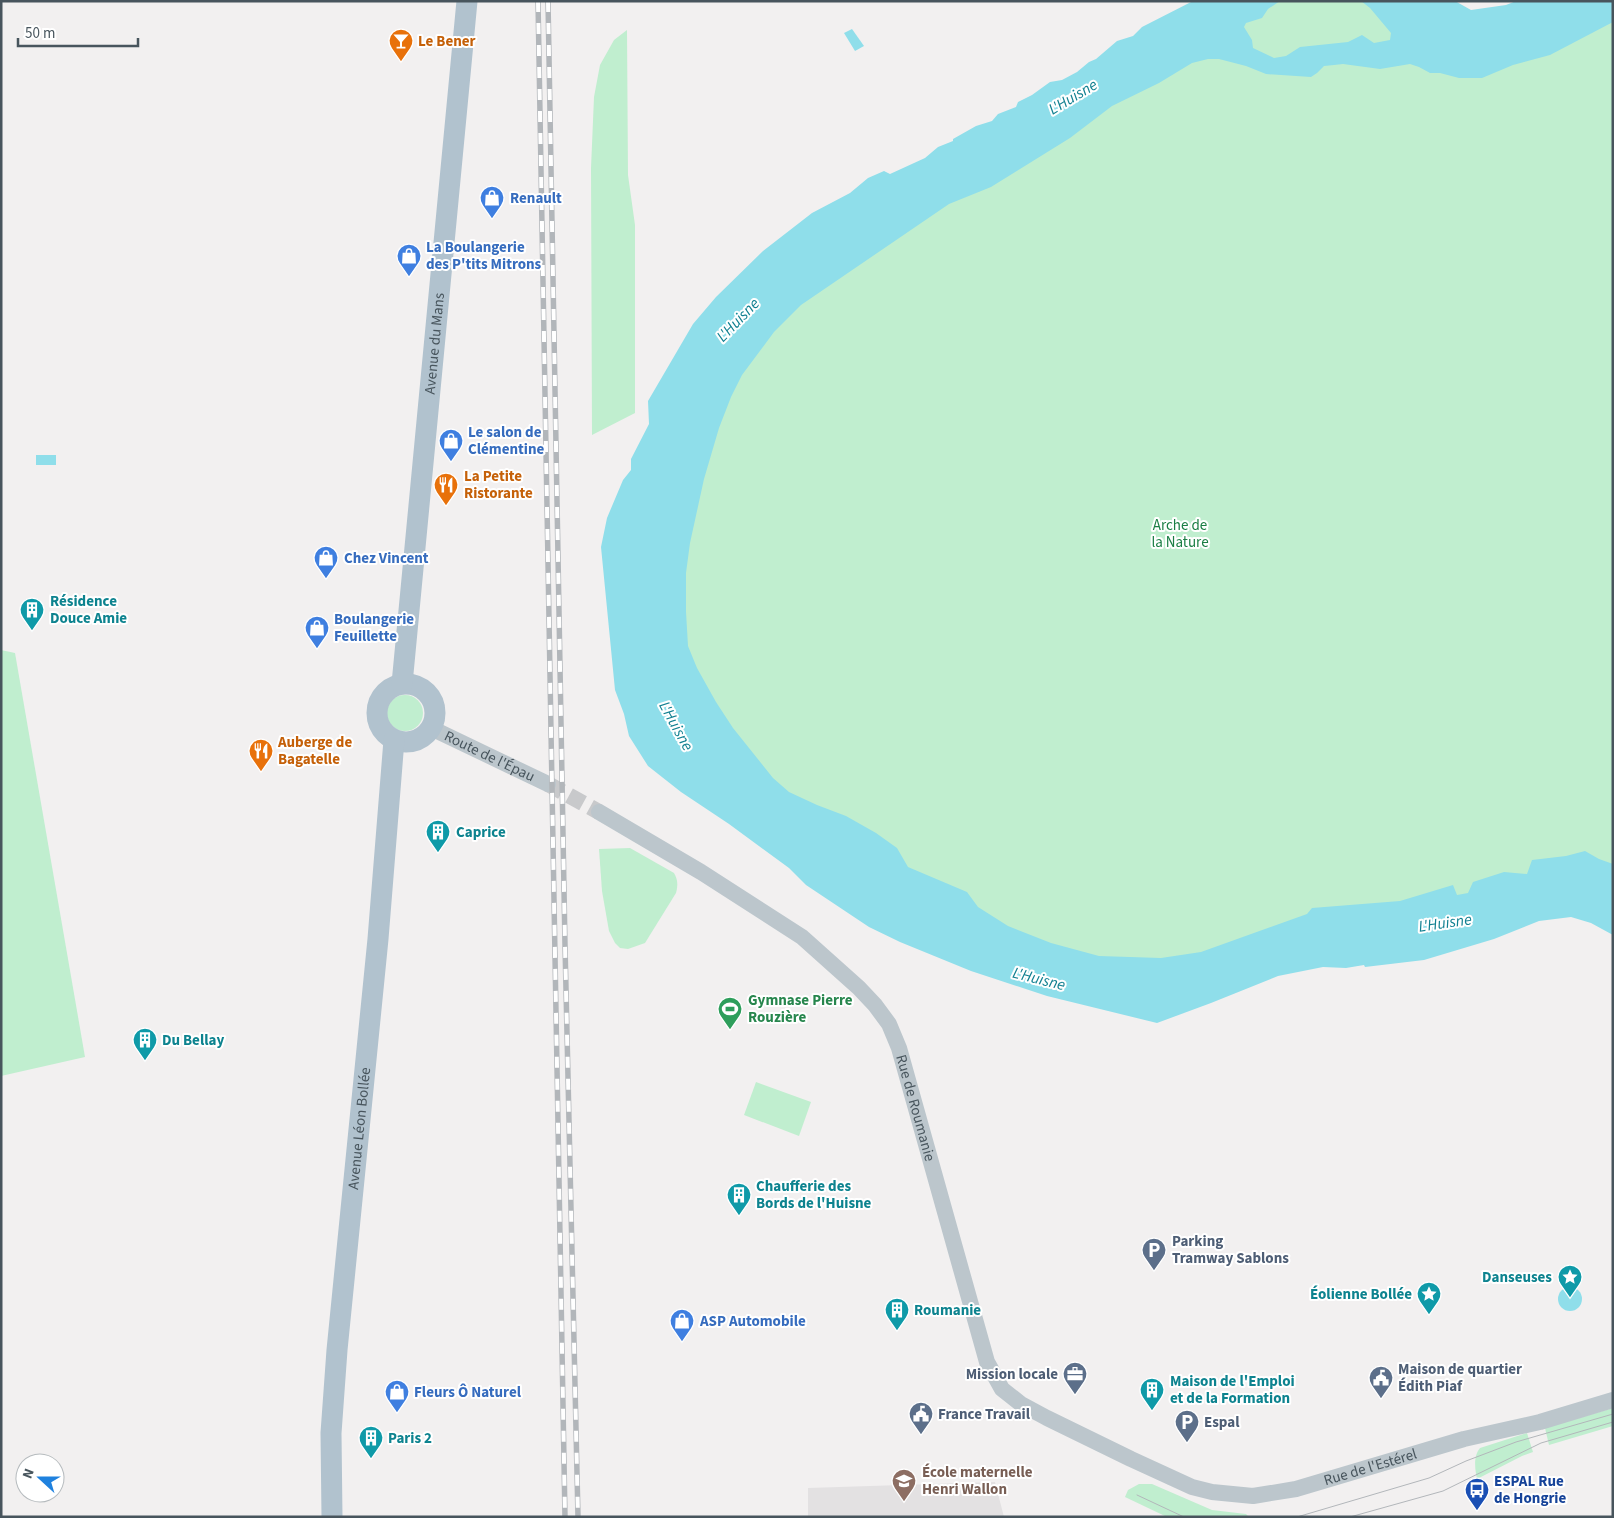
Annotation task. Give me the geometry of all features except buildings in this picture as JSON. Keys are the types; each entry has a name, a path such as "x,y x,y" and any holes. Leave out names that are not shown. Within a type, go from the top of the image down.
{"main road":[{"name":"Avenue du Mans","path":"402,684 467,1"},
{"path":"410,684 419,687 431,699 435,716 431,728 416,741 394,740 385,735 379,726 376,718 379,701 385,692 394,686 410,684"},
{"name":"Avenue Léon Bollée","path":"332,1517 332,1424 337,1350 380,912 394,740"}],"street":[{"name":"Route de l'Épau","path":"431,728 548,784"},
{"name":"Rue de Roumanie","path":"603,814 701,872 802,938 860,988 875,1005 889,1024 899,1048 987,1362 1002,1389 1021,1404 1131,1459"},
{"name":"Rue de l'Estérel","path":"1131,1459 1192,1487 1212,1492 1253,1496 1296,1490 1464,1439 1540,1422 1613,1400"}],"shaded area":[{"name":"École maternelle Henri Wallon","path":"995,1482 1004,1517 808,1517 808,1488"}],"green space":[{"name":"Arche de la Nature","path":"1247,1 1411,1 1447,37 1613,1 1613,909 1550,908 1141,1001 690,754 671,459 711,348"},
{"path":"627,30 628,175 635,225 635,413 592,435 591,168 594,97 600,65 614,40"},
{"path":"1,650 15,653 85,1057 1,1076"},
{"path":"405,695 412,696 418,700 422,706 422,720 418,726 412,730 405,731 398,730 392,726 388,720 387,713 388,706 392,700 398,696"},
{"path":"630,848 674,873 677,885 676,893 645,943 628,949 620,948 609,931 602,891 599,849"},
{"path":"756,1082 811,1102 799,1136 744,1115"},
{"path":"1613,1408 1613,1426 1549,1445 1545,1428"},
{"path":"1527,1433 1533,1452 1477,1479 1475,1459 1480,1448"},
{"path":"1139,1484 1152,1484 1212,1510 1246,1514 1249,1517 1167,1517 1125,1497 1128,1490"}],"water":[{"name":"L'Huisne","path":"1193,1 1280,1 1268,9 1262,18 1246,23 1244,27 1252,40 1253,48 1274,58 1286,56 1300,47 1348,42 1362,35 1374,43 1390,40 1391,33 1370,8 1361,1 1455,1 1471,10 1506,5 1516,1 1613,1 1613,22 1550,55 1513,65 1482,78 1459,78 1440,73 1430,73 1410,64 1380,69 1343,64 1324,66 1311,77 1266,74 1246,66 1219,59 1208,59 1192,63 1159,83 1112,106 1070,138 991,187 949,204 801,305 774,332 742,375 719,428 704,479 690,543 686,573 688,646 697,668 733,728 773,778 789,792 846,816 876,833 897,848 908,867 967,892 978,907 1008,926 1051,943 1099,956 1161,958 1201,952 1307,914 1312,908 1400,901 1453,885 1457,895 1468,893 1473,882 1504,872 1527,874 1532,860 1566,856 1585,851 1613,864 1613,935 1591,923 1571,917 1539,921 1494,939 1424,960 1365,967 1364,965 1346,968 1323,967 1278,976 1157,1023 1047,996 971,971 869,927 806,885 789,868 681,792 648,766 629,736 624,714 615,690 601,547 607,518 623,480 631,470 631,459 649,424 648,401 693,324 716,297 763,251 812,213 850,193 868,178 884,171 890,174 925,158 938,147 953,141 953,139 976,126 992,121 998,114 1016,107 1018,102 1050,82 1062,80 1077,72 1117,41 1133,36 1142,27"},
{"path":"852,29 864,46 855,51 844,33"},
{"path":"36,455 56,455 56,465 36,465"},
{"name":"Danseuses","path":"1570,1287 1579,1290 1582,1299 1579,1308 1570,1311 1561,1308 1558,1299 1561,1290"}],"tunnel":[{"path":"548,784 599,812"}],"tram line":[{"path":"1297,1517 1429,1478 1466,1461 1516,1442 1613,1414"},
{"path":"1350,1517 1443,1491 1541,1443 1613,1422"},
{"path":"1137,1495 1184,1517"}],"railway":[{"path":"538,1 565,1517"},
{"path":"548,1 565,945 578,1517"}],"place":[{"name":"Le Bener","path":"401,62"},
{"name":"Renault","path":"492,219"},
{"name":"La Boulangerie des P'tits Mitrons","path":"409,277"},
{"name":"Le salon de Clémentine","path":"451,462"},
{"name":"La Petite Ristorante","path":"446,506"},
{"name":"Chez Vincent","path":"326,579"},
{"name":"Résidence Douce Amie","path":"32,631"},
{"name":"Boulangerie Feuillette","path":"317,649"},
{"name":"Auberge de Bagatelle","path":"261,772"},
{"name":"Caprice","path":"438,853"},
{"name":"Gymnase Pierre Rouzière","path":"730,1030"},
{"name":"Du Bellay","path":"145,1061"},
{"name":"Chaufferie des Bords de l'Huisne","path":"739,1216"},
{"name":"Parking Tramway Sablons","path":"1154,1271"},
{"name":"Danseuses","path":"1570,1298"},
{"name":"Éolienne Bollée","path":"1429,1315"},
{"name":"Roumanie","path":"897,1331"},
{"name":"ASP Automobile","path":"682,1342"},
{"name":"Mission locale","path":"1075,1395"},
{"name":"Maison de quartier Édith Piaf","path":"1381,1399"},
{"name":"Maison de l'Emploi et de la Formation","path":"1152,1411"},
{"name":"Fleurs Ô Naturel","path":"397,1413"},
{"name":"France Travail","path":"921,1435"},
{"name":"Espal","path":"1187,1443"},
{"name":"Paris 2","path":"371,1459"},
{"name":"École maternelle Henri Wallon","path":"904,1502"},
{"name":"ESPAL Rue de Hongrie","path":"1477,1511"}]}
